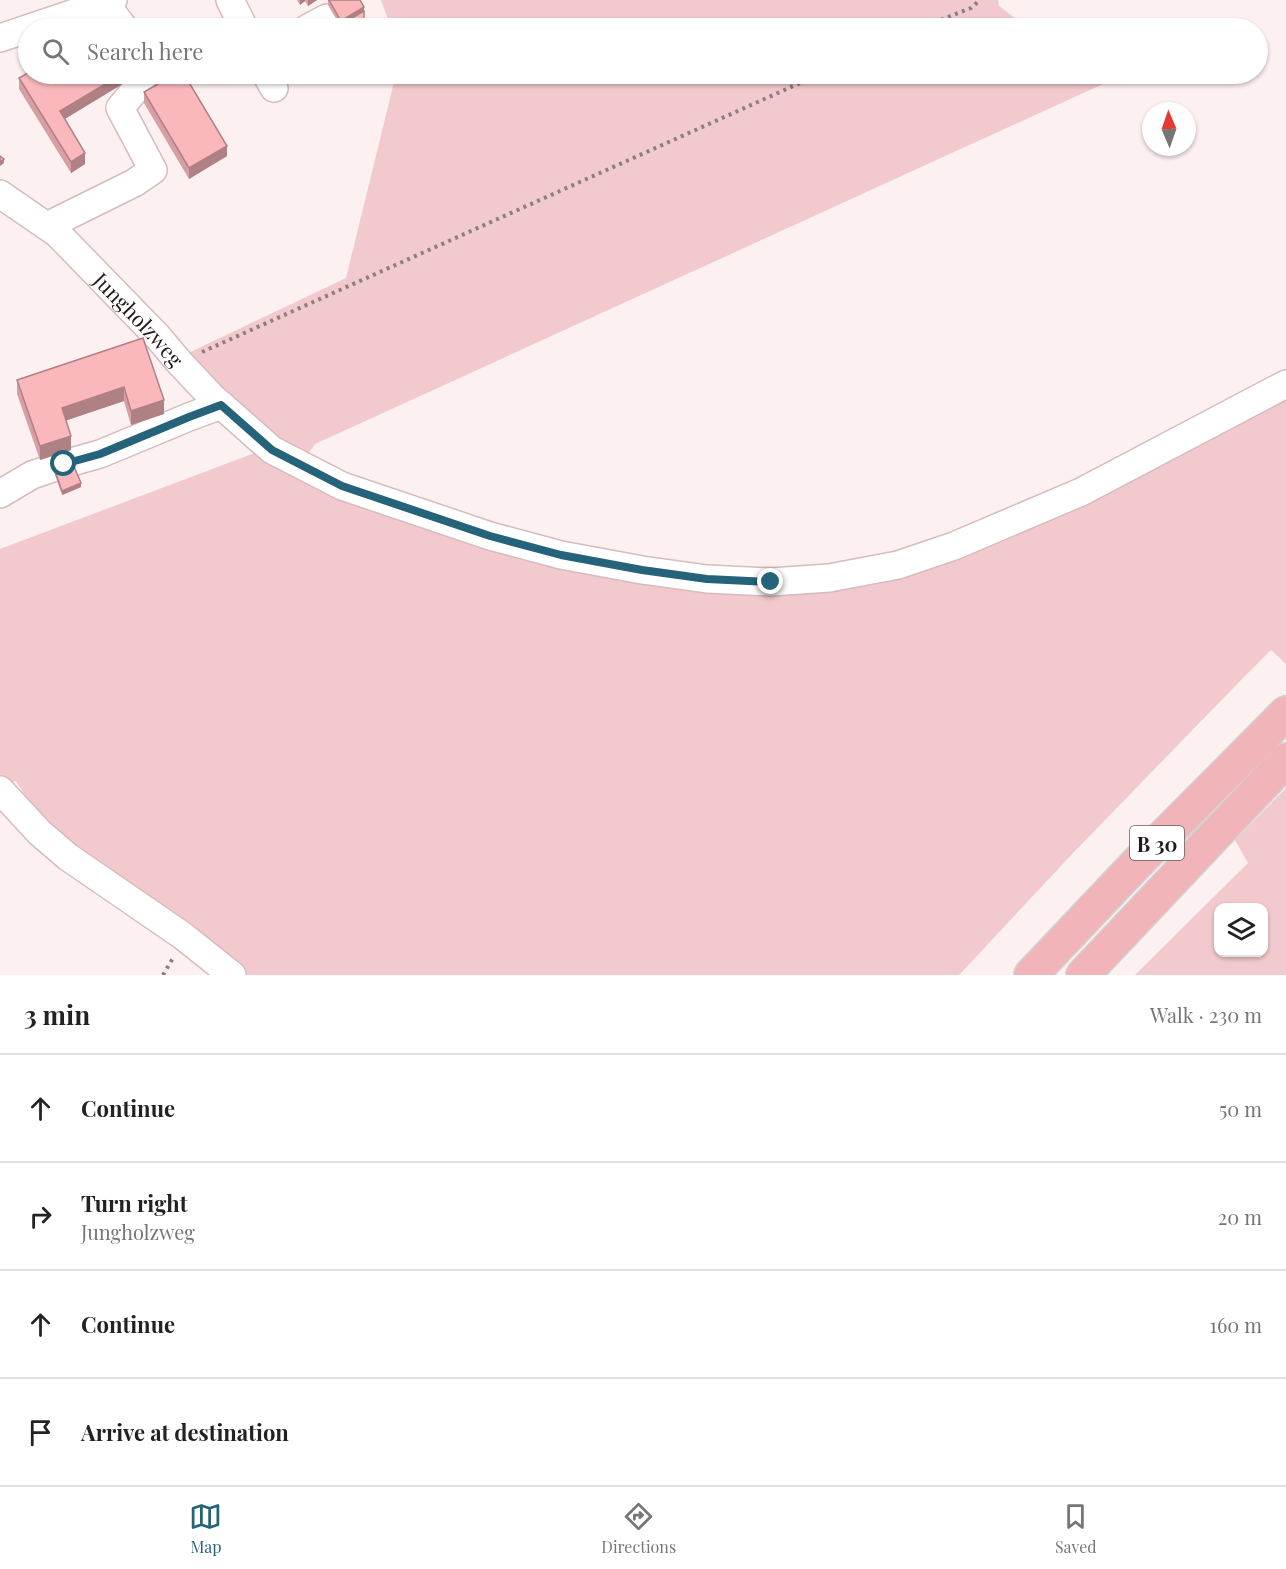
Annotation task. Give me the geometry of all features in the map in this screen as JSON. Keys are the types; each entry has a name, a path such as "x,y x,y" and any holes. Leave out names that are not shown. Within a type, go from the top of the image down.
{"highway":[{"name":"B 30","path":"1031,975 1139,861 1286,713"},
{"name":"B 30","path":"1083,975 1286,760"}],"street":[{"path":"230,0 239,18"},
{"path":"59,18 109,1 118,18"},
{"path":"0,38 18,32"},
{"path":"47,226 134,183 153,170 120,108 140,84"},
{"name":"Jungholzweg","path":"0,194 58,234 221,405 272,450 342,486 500,539 561,555 642,570 707,579 771,582 829,578 898,565 954,546 1081,492 1286,384"},
{"path":"0,494 32,475 100,454 221,405"},
{"path":"0,790 40,833 68,857 183,936 232,975"}],"path":[{"path":"946,18 971,8 980,0"},
{"path":"179,362 798,84"}],"shaded area":[{"path":"381,0 998,0 999,6 1015,18 387,18"},
{"path":"394,84 1103,84 315,444 297,470 550,561 872,580 1286,393 1286,664 1271,650 1074,852 959,975 241,975 111,881 34,810 16,781 0,786 0,549 276,445 178,358 346,278"},
{"path":"1286,788 1286,975 1135,975 1248,863 1235,840"}],"building":[{"path":"329,0 360,0 364,7 346,18 339,18"},
{"path":"364,11 364,18 352,18"},
{"path":"23,84 105,84 60,111 85,153 71,162"},
{"path":"158,84 190,84 227,146 189,168 144,92"},
{"path":"143,338 164,400 131,411 124,387 62,408 71,436 40,446 17,380"},
{"path":"73,464 81,483 62,491 55,471"}],"route":[{"path":"64,464 100,454 221,405 272,450 342,486 490,536 561,555 642,570 707,579 771,582"}]}
